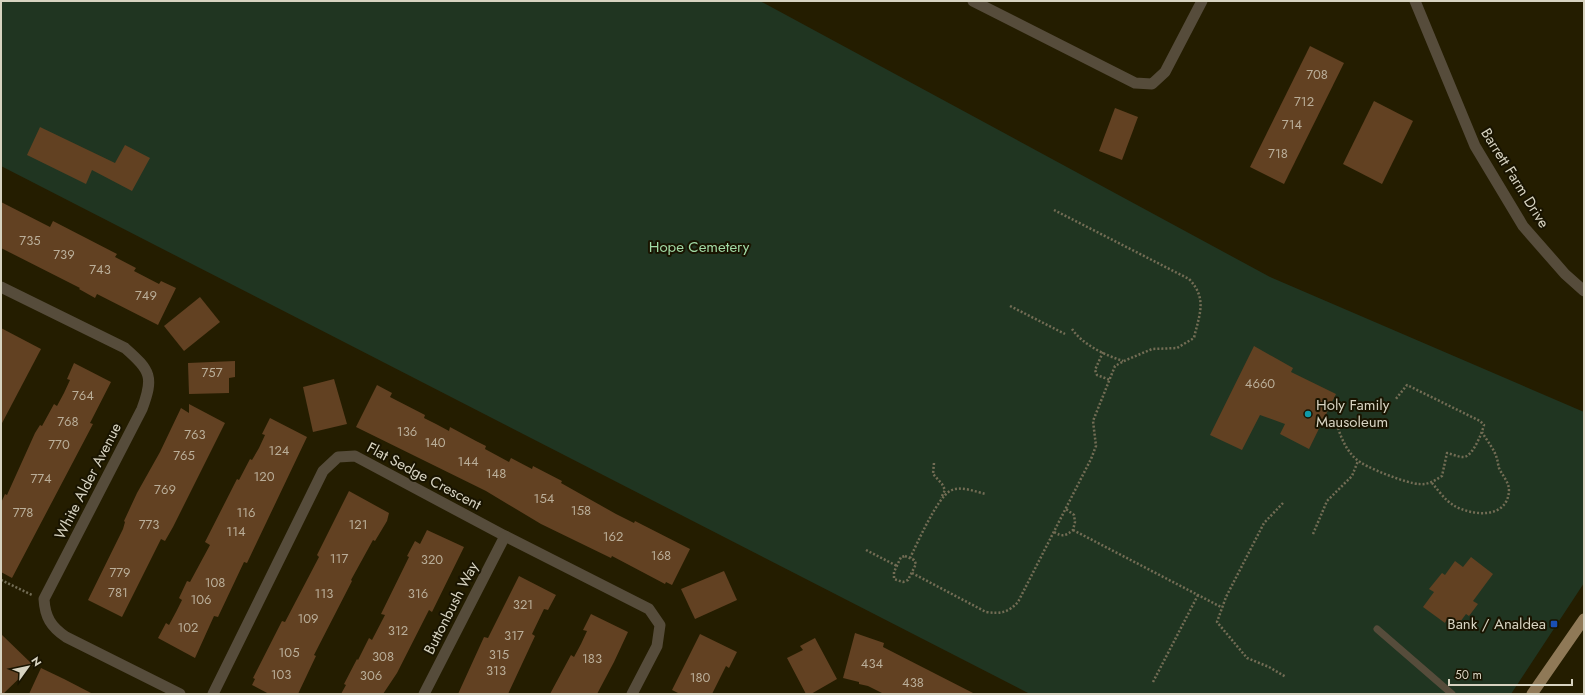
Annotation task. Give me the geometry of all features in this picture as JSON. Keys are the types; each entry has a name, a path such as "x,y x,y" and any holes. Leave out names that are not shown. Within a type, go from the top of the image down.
{"main road":[{"path":"1532,694 1584,619"}],"street":[{"path":"973,1 986,4 1135,83 1152,84 1165,72 1202,1"},
{"name":"Barrett Farm Drive","path":"1415,1 1475,146 1523,226 1565,274 1584,291"},
{"name":"White Alder Avenue","path":"1,286 125,348 139,361 149,376 149,391 142,410 44,599"},
{"name":"Flat Sedge Crescent","path":"213,694 323,471 338,457 355,456 505,536 650,609 660,625 657,646 632,694"},
{"name":"Buttonbush Way","path":"424,694 505,536"},
{"path":"44,599 46,615 53,628 180,694"}],"lane":[{"path":"1377,629 1452,694"}],"path":[{"path":"912,572 986,612 1004,613 1018,602 1091,459 1096,446 1093,422 1115,366 1152,349 1177,348 1194,338 1201,307 1200,294 1189,279 1054,210"},
{"path":"1010,306 1065,334"},
{"path":"1072,329 1078,338 1103,352 1124,361"},
{"path":"1103,352 1095,370 1097,375 1110,380"},
{"path":"1338,428 1347,448 1358,461 1376,470 1419,484 1432,483 1442,476 1446,454 1463,457 1469,455 1484,426 1480,421 1406,385 1395,400"},
{"path":"1432,483 1452,504 1464,511 1476,514 1492,513 1501,507 1507,500 1509,490 1507,481 1482,432"},
{"path":"1313,534 1327,501 1352,476 1358,461"},
{"path":"910,558 945,490 942,484 932,474 934,463"},
{"path":"940,500 950,491 960,489 986,494"},
{"path":"1283,503 1264,523 1221,607 1217,622 1247,658 1286,677"},
{"path":"1054,532 1060,535 1067,535 1073,530 1074,515 1066,509"},
{"path":"1073,530 1221,607"},
{"path":"866,550 897,566"},
{"path":"905,556 910,558 914,560 916,564 908,580 903,582 894,579 894,572 900,557 905,556"},
{"path":"1,580 26,593 44,599"},
{"path":"1153,682 1198,594"}],"green space":[{"name":"Hope Cemetery","path":"1,1 760,1 1270,277 1584,412 1584,583 1511,694 1030,694 1,166"}],"building":[{"path":"1310,46 1344,63 1284,184 1250,167"},
{"path":"1374,101 1413,121 1382,184 1343,164"},
{"path":"1115,108 1138,117 1122,160 1099,151"},
{"path":"40,127 115,163 125,145 150,158 132,191 92,170 86,184 27,155"},
{"path":"1,202 50,227 53,221 117,254 115,257 136,268 134,271 159,284 161,281 176,288 158,325 97,294 95,298 79,289 80,288 1,248"},
{"path":"200,297 220,322 184,351 164,326"},
{"path":"1,328 41,349 1,425"},
{"path":"1254,346 1293,368 1291,372 1336,394 1309,449 1280,434 1285,424 1260,415 1242,450 1210,435"},
{"path":"235,361 235,377 229,378 229,393 189,394 188,363"},
{"path":"74,363 111,382 90,423 93,424 12,578 1,572 1,503 5,494 7,495 35,433 40,425 42,426 54,404 57,406 64,393 70,380 67,379"},
{"path":"334,379 347,424 313,432 303,387"},
{"path":"377,385 392,393 390,397 425,415 424,418 449,431 450,427 486,446 485,449 509,462 511,458 532,469 533,466 562,481 561,483 616,514 634,523 635,521 690,549 672,585 666,582 665,584 612,556 611,558 541,524 486,491 356,427"},
{"path":"189,404 225,423 173,527 165,541 161,539 122,617 88,600 123,529 124,521 137,493 160,452 181,408 189,413"},
{"path":"270,418 307,437 247,563 244,562 218,617 214,616 195,658 158,638 166,623 169,625 176,612 182,600 179,598 187,581 190,582 210,545 205,542 237,479 239,480 250,459 252,460 259,448 265,435 262,434"},
{"path":"349,491 389,513 387,521 375,541 373,540 351,580 352,581 314,655 316,656 298,694 269,694 252,685 255,679 253,678 282,621 285,622 319,557 317,555"},
{"path":"427,530 464,547 432,612 429,610 397,673 383,694 341,694 346,685 344,684 357,659 358,660 369,638 372,640 385,615 381,614 409,557 407,556 415,541 420,544"},
{"path":"1471,557 1493,574 1473,601 1478,604 1469,616 1466,614 1457,626 1447,619 1445,623 1423,607 1434,592 1429,589 1442,573 1445,575 1455,561 1463,567"},
{"path":"724,571 737,600 695,619 681,589"},
{"path":"519,576 556,595 548,610 544,609 532,634 535,636 508,694 458,694 484,637 488,638"},
{"path":"591,614 628,632 614,662 597,694 550,694 571,655 574,657 581,644 587,631 583,630"},
{"path":"855,633 884,643 883,647 975,694 884,694 868,686 859,684 859,682 843,678"},
{"path":"1,634 33,665 3,694 1,694"},
{"path":"700,634 737,652 729,668 726,666 712,694 680,694 672,690"},
{"path":"815,638 837,679 811,694 806,694 787,658 803,650 800,646"},
{"path":"41,668 64,679 93,694 29,694"}],"place":[{"name":"Holy Family Mausoleum","path":"1308,414"},
{"name":"Bank / Analdea","path":"1554,624"}]}
